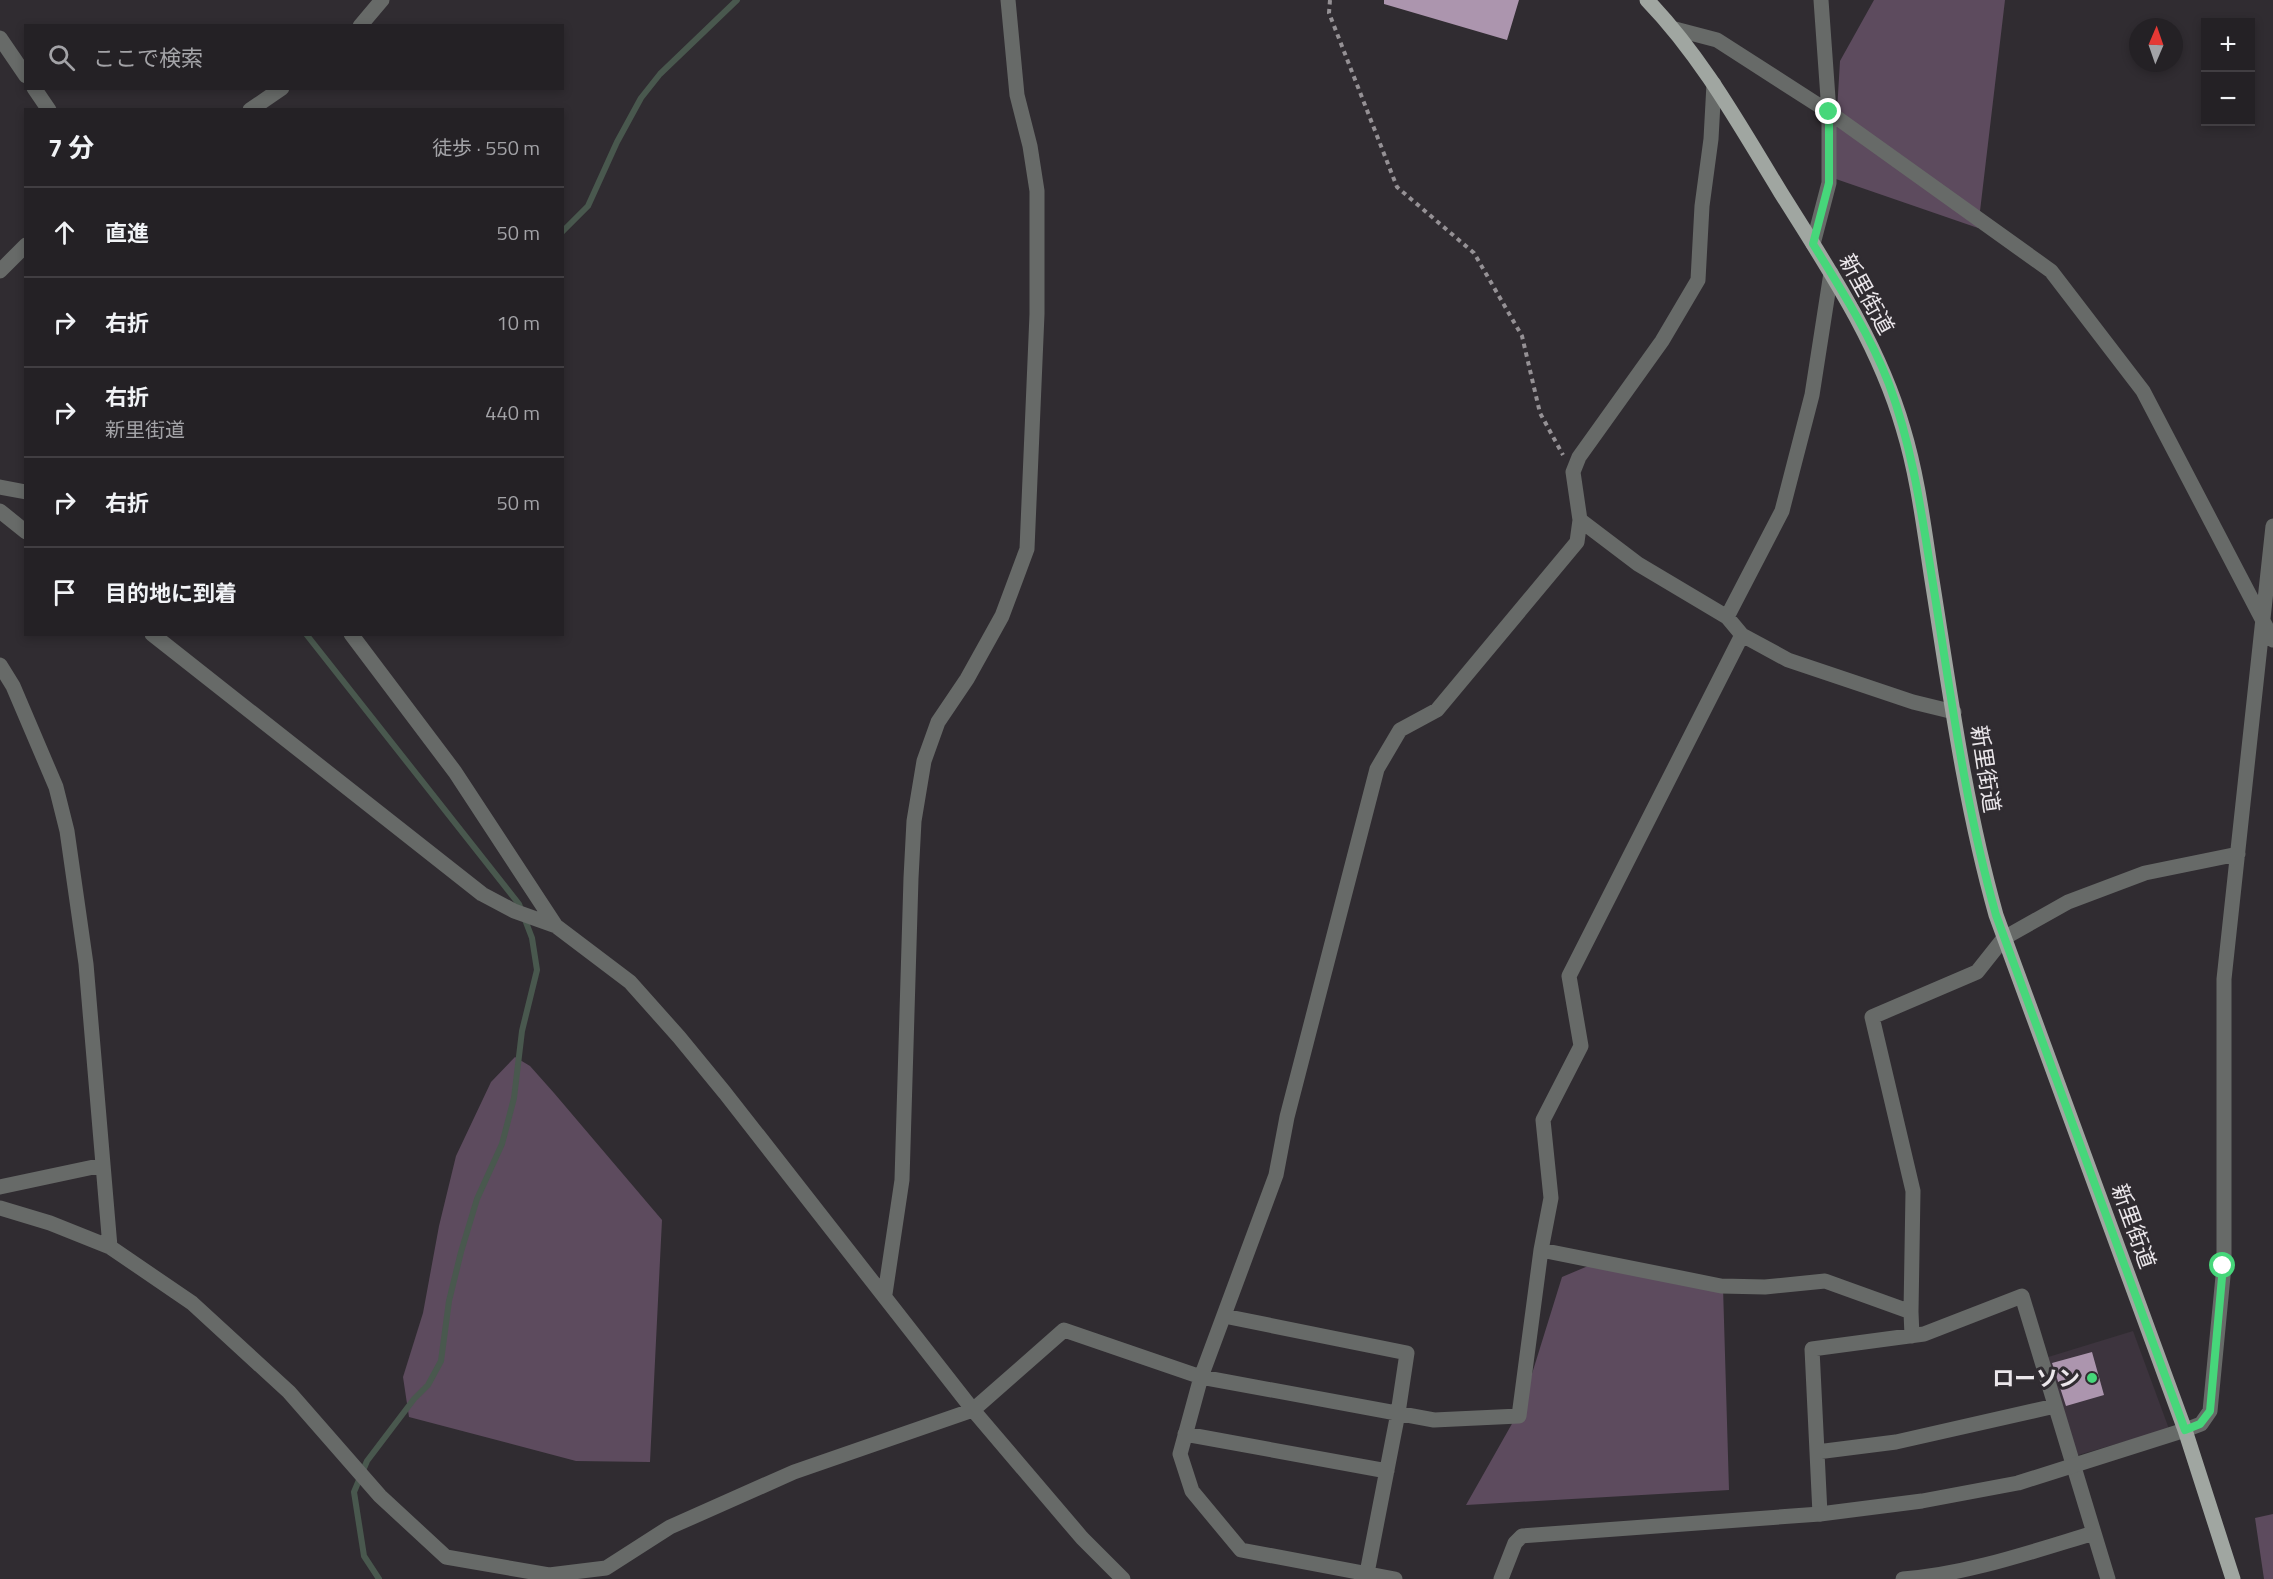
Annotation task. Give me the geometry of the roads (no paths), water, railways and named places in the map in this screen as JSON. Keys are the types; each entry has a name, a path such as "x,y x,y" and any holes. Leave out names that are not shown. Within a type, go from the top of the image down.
{"main road":[{"name":"新里街道","path":"1647,0 1675,29 1714,84 1831,273 1888,382 1904,429 1916,483 1954,712 1963,781 1977,847 2004,938 2185,1430 2234,1579"}],"street":[{"path":"362,24 382,0"},
{"path":"885,1294 902,1180 910,878 914,821 924,761 938,723 967,679 1002,616 1027,549 1036,325 1037,191 1030,146 1017,95 1008,0"},
{"path":"1813,244 1829,183 1829,112 1821,0"},
{"path":"1675,29 1717,40 1829,112 2051,271 2143,391 2273,639"},
{"path":"0,38 24,73"},
{"path":"1395,1579 1367,1573 1334,1573 1241,1550 1192,1491 1180,1454 1201,1377 1276,1175 1290,1105 1377,769 1400,730 1437,710 1577,542 1580,520 1573,472 1579,457 1662,341 1698,280 1702,206 1711,139 1714,84"},
{"path":"35,90 48,108"},
{"path":"253,108 279,90"},
{"path":"0,271 24,247"},
{"path":"1727,617 1782,511 1812,395 1831,273"},
{"path":"0,487 24,492"},
{"path":"0,511 24,530"},
{"path":"1580,520 1638,564 1727,617 1743,635 1788,660 1913,702 1954,712"},
{"path":"1501,1579 1515,1543 1522,1536 1820,1514 1943,1497 2018,1483 2185,1430 2200,1424 2210,1411 2223,1266 2224,979 2273,526"},
{"path":"0,1208 50,1223 110,1247 192,1303 289,1392 370,1485 446,1557 549,1575 606,1568 670,1527 794,1472 973,1410 1064,1330 1201,1377 1434,1420 1520,1416 1541,1250 1551,1198 1543,1120 1581,1046 1569,976 1743,635"},
{"path":"155,636 482,894 514,911 556,926 630,982 679,1037 885,1294 973,1410 1083,1538 1123,1579"},
{"path":"353,636 455,771 556,926"},
{"path":"0,665 13,686 56,787 67,831 86,964 110,1247"},
{"path":"1911,1336 1913,1191 1872,1017 1977,972 2004,938 2068,902 2145,873 2238,854"},
{"path":"0,1187 103,1165"},
{"path":"1541,1250 1720,1286 1765,1287 1825,1281 1911,1312"},
{"path":"1820,1514 1812,1349 1924,1334 2022,1296 2108,1579"},
{"path":"1224,1316 1407,1353 1398,1413 1367,1573"},
{"path":"1817,1452 1896,1442 2055,1406"},
{"path":"1185,1434 1387,1471"},
{"path":"1903,1579 1926,1577 2008,1560 2094,1533"}],"waterway":[{"path":"564,230 588,206 617,142 641,98 660,74 737,0"},
{"path":"308,636 519,904 532,938 537,970 522,1031 514,1098 502,1144 477,1199 461,1252 449,1301 441,1361 428,1385 414,1399 367,1461 354,1492 364,1556 379,1579"}],"place":[{"name":"ローソン","path":"2092,1378"}]}
